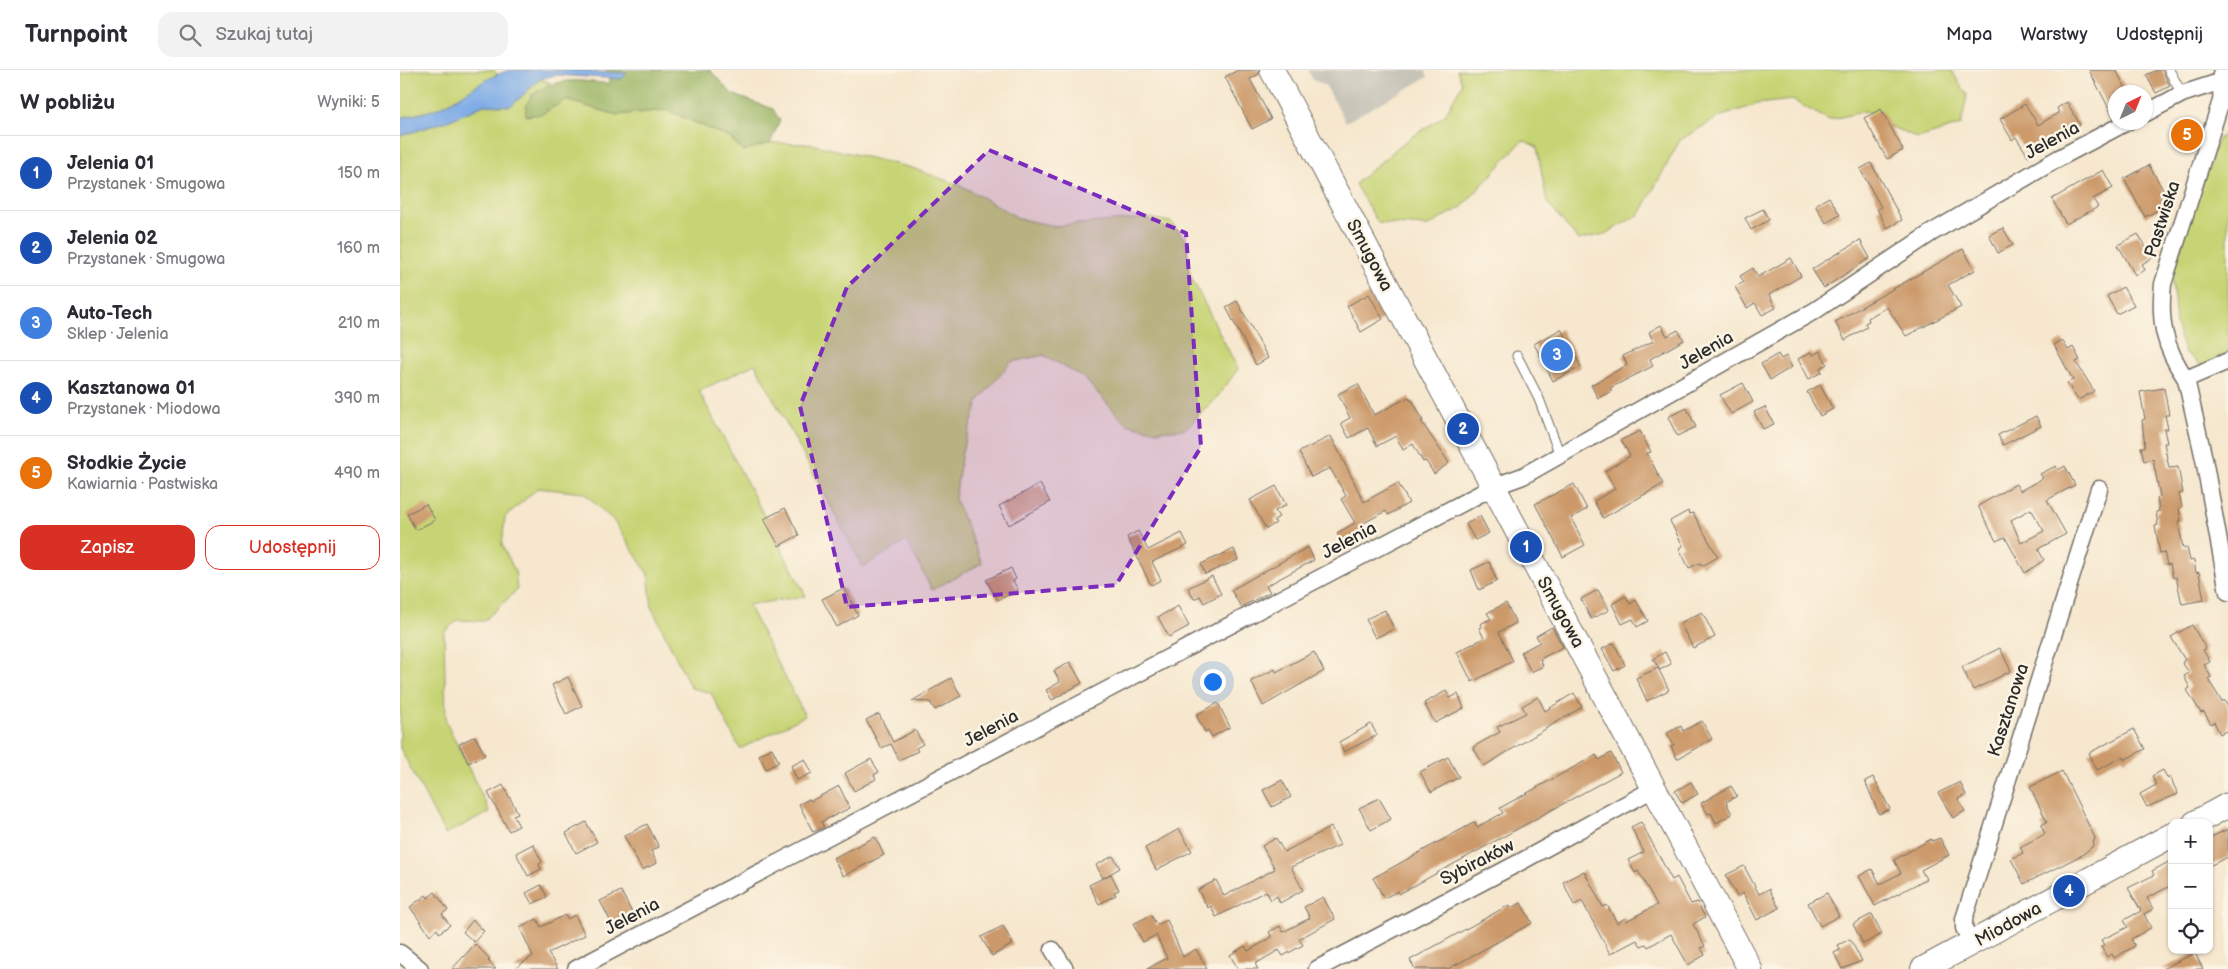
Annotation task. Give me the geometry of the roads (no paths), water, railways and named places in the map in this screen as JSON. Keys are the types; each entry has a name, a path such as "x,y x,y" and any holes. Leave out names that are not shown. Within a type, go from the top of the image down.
{"street":[{"name":"Smugowa","path":"1272,70 1750,969"},
{"path":"2153,109 2182,94 2223,84"},
{"name":"Pastwiska","path":"2223,84 2222,120 2163,284 2161,303 2164,336 2170,353 2186,379 2204,459 2228,592"},
{"name":"Jelenia","path":"576,969 1493,487 1523,476 1816,310 1932,234 2059,158 2112,130"},
{"path":"2186,379 2228,361"},
{"name":"Kasztanowa","path":"1972,944 1964,928 1964,919 2099,489"},
{"name":"Sybiraków","path":"1317,969 1524,860 1655,788"},
{"path":"2202,819 2228,805"},
{"name":"Miodowa","path":"1923,969 2168,837"},
{"path":"1053,950 1065,969"},
{"path":"400,953 420,969"}],"lane":[{"path":"2169,70 2182,94"},
{"path":"1517,356 1539,399 1560,455"}],"water":[{"path":"510,70 582,70 627,73 622,79 555,75 540,79 511,106 484,105 450,120 400,136 400,118 438,108 491,77"}],"place":[{"name":"Słodkie Życie","path":"2187,135"},
{"name":"Auto-Tech","path":"1557,355"},
{"name":"Jelenia 02","path":"1463,429"},
{"name":"Jelenia 01","path":"1526,547"},
{"name":"Kasztanowa 01","path":"2069,891"}]}
